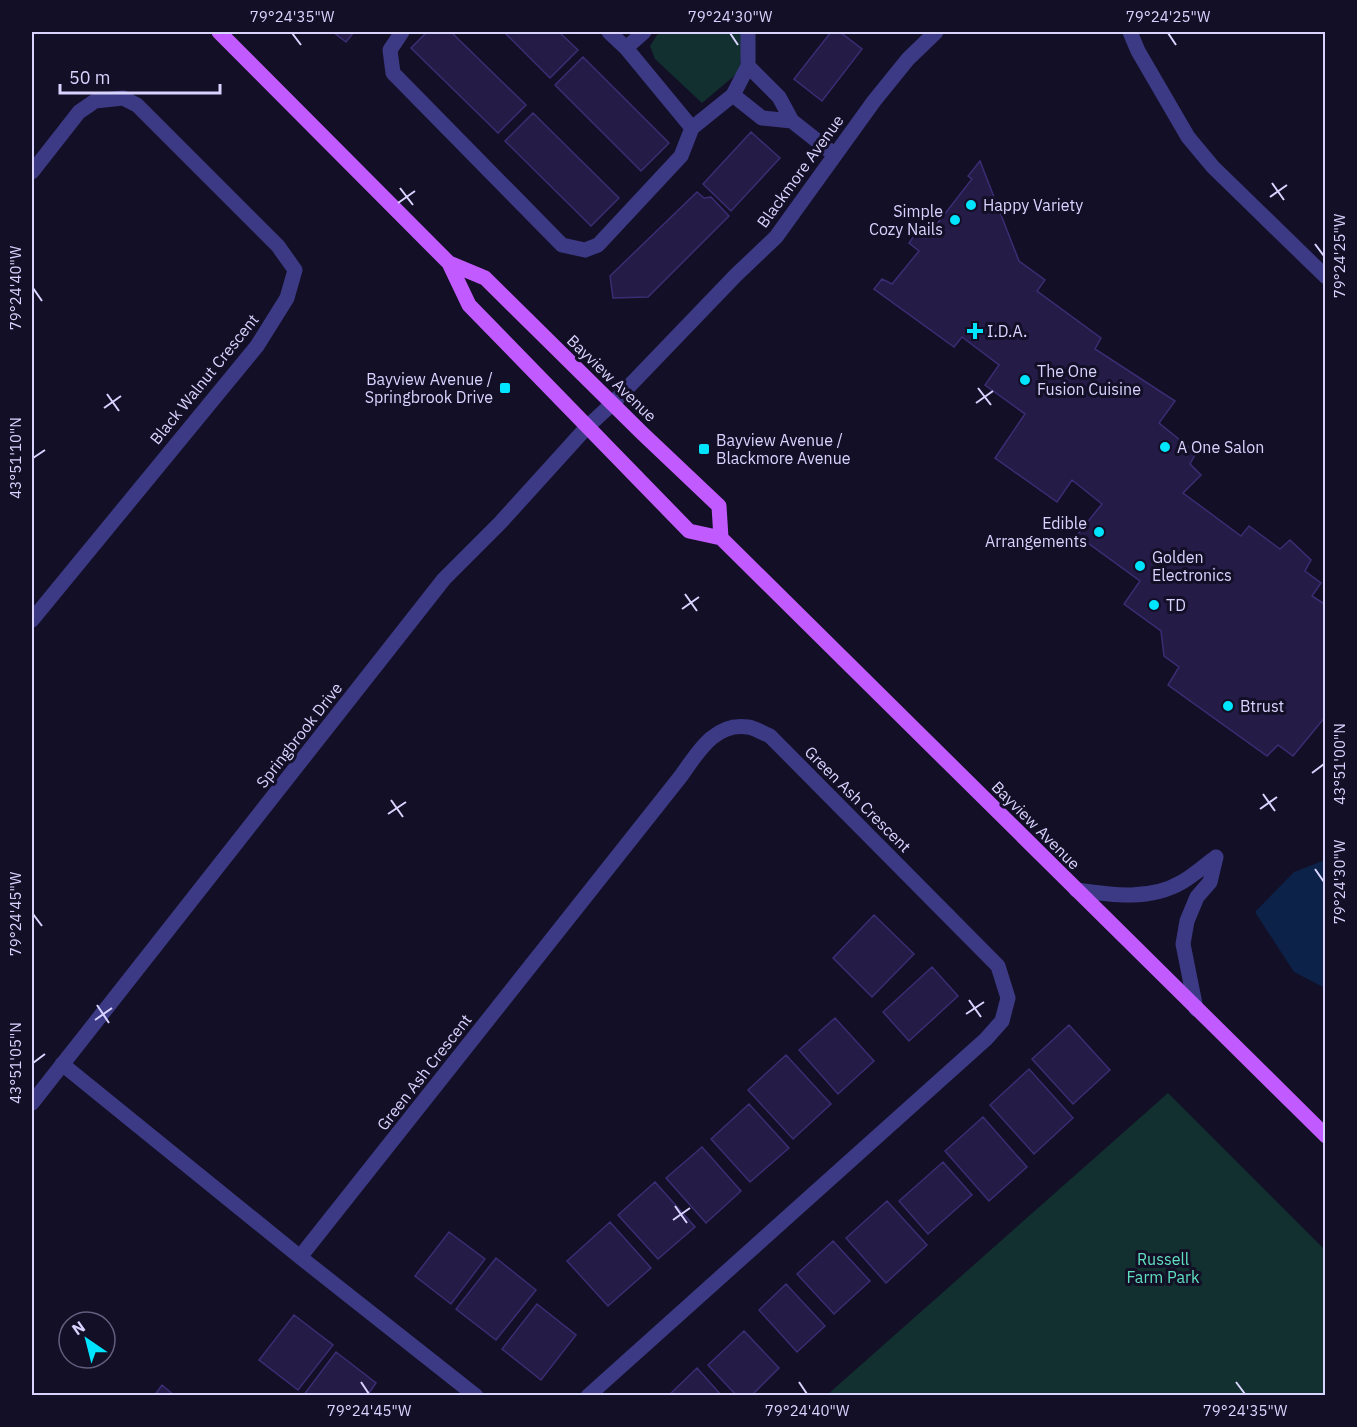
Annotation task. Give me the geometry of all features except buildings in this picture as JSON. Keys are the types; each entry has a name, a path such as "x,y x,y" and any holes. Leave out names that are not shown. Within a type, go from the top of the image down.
{"main road":[{"name":"Bayview Avenue","path":"219,32 449,263 469,305 689,531 721,538 1326,1136"},
{"name":"Bayview Avenue","path":"449,263 485,278 719,506 721,538"}],"street":[{"path":"402,32 390,50 393,74 562,244 585,250 598,245 681,156 692,128 733,94 748,66 748,32"},
{"path":"609,32 626,48 692,128"},
{"path":"626,48 644,32"},
{"name":"Blackmore Avenue","path":"612,404 736,275 776,237 874,101 908,59 936,32"},
{"path":"1130,32 1138,51 1194,145 1213,167 1326,277"},
{"path":"748,66 779,97 792,121 835,155"},
{"path":"733,94 762,118 792,121"},
{"name":"Black Walnut Crescent","path":"32,172 79,112 95,101 123,98 137,105 278,246 294,270 287,298 256,346 32,620"},
{"name":"Springbrook Drive","path":"32,1103 444,579 500,523 587,427 612,404"},
{"name":"Green Ash Crescent","path":"300,1257 701,748 723,729 749,727 770,736 998,966 1008,998 1002,1021 986,1040 588,1395"},
{"path":"1076,890 1119,896 1160,891 1182,882 1216,857 1210,882 1197,897 1187,921 1183,944 1196,1008"},
{"path":"62,1064 300,1257 476,1395"}],"green space":[{"path":"663,32 744,32 739,72 702,103 655,59 650,46 657,35"},
{"name":"Russell Farm Park","path":"1168,1093 1325,1250 1325,1395 827,1395"}],"water":[{"path":"1325,860 1325,988 1294,972 1255,912 1294,872"}],"place":[{"name":"Happy Variety","path":"971,205"},
{"name":"Simple Cozy Nails","path":"955,220"},
{"name":"I.D.A.","path":"975,331"},
{"name":"The One Fusion Cuisine","path":"1025,380"},
{"name":"Bayview Avenue / Springbrook Drive","path":"505,388"},
{"name":"A One Salon","path":"1165,447"},
{"name":"Bayview Avenue / Blackmore Avenue","path":"704,449"},
{"name":"Edible Arrangements","path":"1099,532"},
{"name":"Golden Electronics","path":"1140,566"},
{"name":"TD","path":"1154,605"},
{"name":"Btrust","path":"1228,706"}]}
